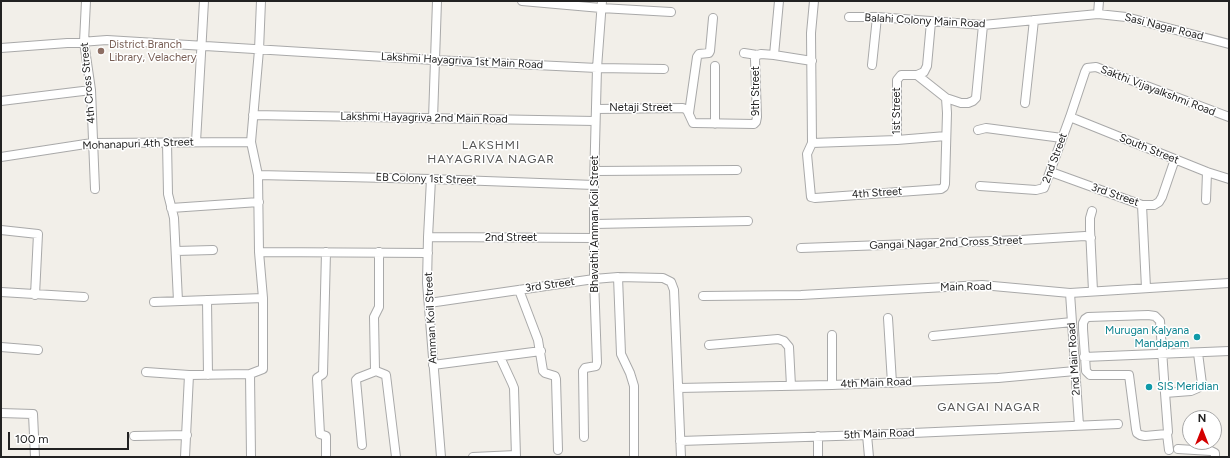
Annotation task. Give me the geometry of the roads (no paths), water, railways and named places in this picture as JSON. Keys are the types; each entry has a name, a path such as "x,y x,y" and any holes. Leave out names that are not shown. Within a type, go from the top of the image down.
{"street":[{"name":"4th Cross Street","path":"86,1 84,42 91,90 94,189"},
{"path":"196,142 204,1"},
{"path":"146,372 189,376 250,374 263,369 263,298 259,252 258,175 251,142 259,50 261,1"},
{"path":"432,119 437,1"},
{"path":"522,1 602,4 671,12"},
{"path":"774,55 779,1"},
{"path":"814,1 811,32 812,143 897,140 946,136 946,98"},
{"path":"1098,14 1099,1"},
{"name":"Bhavathi Amman Koil Street","path":"584,437 583,371 585,368 596,366 597,363 594,279 594,185 597,68 602,4"},
{"name":"Balahi Colony Main Road","path":"849,17 877,17 983,25 1098,14"},
{"name":"Sasi Nagar Road","path":"1098,14 1126,17 1229,44"},
{"path":"872,65 877,17"},
{"path":"713,18 710,51 709,53 699,54 697,57 687,111 693,122 715,124 715,66"},
{"path":"1025,103 1034,20"},
{"path":"917,75 922,74 926,69 931,22"},
{"path":"917,75 946,98 961,103 968,103 976,98 983,25"},
{"name":"Lakshmi Hayagriva 1st Main Road","path":"1,48 107,40 434,60 597,68 664,69"},
{"path":"744,53 774,55 812,61"},
{"name":"9th Street","path":"715,124 754,124 756,120 755,59 757,55"},
{"name":"Sakthi Vijayalkshmi Road","path":"1087,68 1096,67 1229,118"},
{"name":"2nd Street","path":"980,186 1044,188 1087,68"},
{"name":"1st Street","path":"897,140 897,80 901,75 917,75"},
{"path":"1,101 91,90"},
{"name":"Netaji Street","path":"596,109 687,111"},
{"name":"Lakshmi Hayagriva 2nd Main Road","path":"253,115 595,121"},
{"name":"South Street","path":"1070,117 1207,172 1229,179"},
{"path":"978,130 986,128 1062,138"},
{"name":"4th Street","path":"812,143 807,154 811,196 815,198 941,189 945,184 946,136"},
{"path":"167,142 168,194 174,218 178,301"},
{"name":"Mohanapuri 4th Street","path":"1,158 92,143 251,142"},
{"name":"3rd Street","path":"1051,172 1142,205 1154,205 1160,202 1170,177 1175,159"},
{"path":"595,171 737,170"},
{"path":"1206,200 1207,172"},
{"name":"EB Colony 1st Street","path":"258,175 594,185"},
{"name":"Amman Koil Street","path":"431,179 427,283 433,365 436,377 441,457"},
{"path":"171,208 259,202"},
{"path":"1142,205 1146,288"},
{"path":"1092,211 1090,218 1093,291"},
{"path":"594,224 748,222"},
{"path":"1,230 38,234 34,295"},
{"name":"Gangai Nagar 2nd Cross Street","path":"801,248 1021,240 1085,236 1091,238"},
{"name":"2nd Street","path":"428,237 594,238"},
{"path":"176,250 213,250"},
{"path":"259,252 428,253"},
{"path":"326,252 323,374 317,378 320,434 326,436 326,457"},
{"path":"376,371 374,317 379,307 379,252"},
{"path":"618,277 621,354 634,386 634,457"},
{"name":"3rd Street","path":"429,303 594,279 618,277 663,278 671,282 674,290 678,388"},
{"name":"Main Road","path":"703,296 801,295 982,285 1070,293 1229,283"},
{"path":"519,290 538,340 543,370 545,373 555,376 556,379 558,450"},
{"path":"1,292 84,297"},
{"name":"2nd Main Road","path":"1070,293 1079,425"},
{"path":"154,302 263,298"},
{"path":"207,300 208,375"},
{"path":"1167,434 1145,436 1137,433 1129,375 1090,375 1086,371 1084,357 1084,323 1088,317 1155,316 1160,321 1161,355 1169,430 1167,434 1168,450"},
{"path":"888,318 892,383"},
{"path":"932,336 1072,322"},
{"path":"832,335 832,385"},
{"path":"709,346 778,339 784,341 790,347 791,386"},
{"path":"1,347 38,350"},
{"path":"1084,357 1229,351"},
{"path":"433,365 541,352"},
{"path":"1165,393 1191,391 1198,388 1202,384 1198,353"},
{"path":"473,457 516,456 514,388 500,357"},
{"path":"362,445 356,380 376,371 386,376 396,457"},
{"name":"4th Main Road","path":"678,388 892,383 998,378 1075,371"},
{"path":"250,374 251,457"},
{"path":"185,457 189,376"},
{"path":"678,388 681,457"},
{"path":"1,413 33,414 35,457"},
{"name":"5th Main Road","path":"680,441 867,435 1118,424"},
{"path":"134,436 186,435"},
{"path":"867,435 869,457"},
{"path":"818,436 818,457"},
{"path":"1178,449 1211,451 1215,453 1215,457"}],"place":[{"name":"District Branch Library, Velachery","path":"101,51"},
{"name":"Murugan Kalyana Mandapam","path":"1197,337"},
{"name":"SIS Meridian","path":"1149,387"}],"district":[{"name":"LAKSHMI HAYAGRIVA NAGAR","path":"491,152"},
{"name":"GANGAI NAGAR","path":"989,407"}]}
